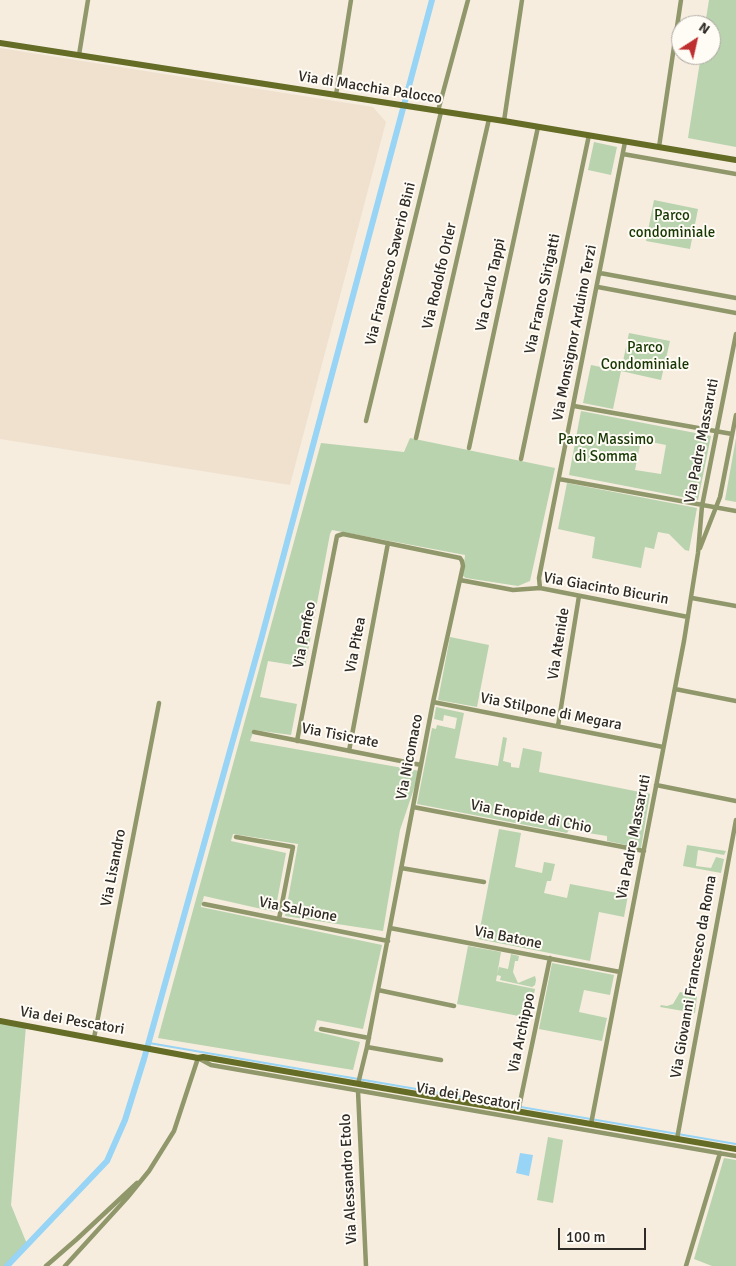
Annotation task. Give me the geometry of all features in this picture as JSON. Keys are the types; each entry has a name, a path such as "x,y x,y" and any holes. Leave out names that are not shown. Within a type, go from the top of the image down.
{"street":[{"path":"79,54 88,0"},
{"path":"336,95 350,0"},
{"name":"Via Francesco Saverio Bini","path":"366,421 468,0"},
{"path":"504,121 522,0"},
{"path":"658,147 681,0"},
{"name":"Via di Macchia Palocco","path":"0,43 504,121 736,160"},
{"name":"Via Rodolfo Orler","path":"416,438 489,119"},
{"name":"Via Carlo Tappi","path":"469,448 538,127"},
{"name":"Via Franco Sirigatti","path":"521,459 589,136"},
{"name":"Via Monsignor Arduino Terzi","path":"540,588 539,578 598,287 625,142"},
{"path":"623,154 736,174"},
{"path":"600,273 736,298"},
{"path":"598,287 736,313"},
{"name":"Via Padre Massaruti","path":"591,1120 692,598 702,506 736,334"},
{"path":"574,406 732,434"},
{"name":"Via Padre Massaruti","path":"698,553 722,490 736,415"},
{"path":"559,479 736,511"},
{"name":"Via Nicomaco","path":"338,535 343,534 458,557 463,564 421,765 369,1038 359,1080"},
{"name":"Via Panfeo","path":"297,741 338,535"},
{"name":"Via Pitea","path":"349,751 388,543"},
{"name":"Via Giacinto Bicurin","path":"460,580 513,590 540,588 688,617"},
{"name":"Via Atenide","path":"558,726 579,596"},
{"path":"692,598 736,606"},
{"path":"675,689 736,701"},
{"name":"Via Stilpone di Megara","path":"434,702 663,747"},
{"name":"Via Lisandro","path":"94,1038 159,703"},
{"name":"Via Tisicrate","path":"254,732 421,765"},
{"path":"656,785 736,800"},
{"name":"Via Enopide di Chio","path":"413,807 644,851"},
{"name":"Via Giovanni Francesco da Roma","path":"677,1137 736,820"},
{"path":"236,837 293,847 279,919"},
{"path":"401,868 484,882"},
{"name":"Via Salpione","path":"204,904 388,940"},
{"name":"Via Batone","path":"390,928 620,972"},
{"name":"Via Archippo","path":"519,1111 550,958"},
{"path":"378,990 454,1006"},
{"name":"Via dei Pescatori","path":"0,1021 166,1051 198,1058 211,1066 736,1156"},
{"path":"321,1029 369,1038"},
{"path":"367,1047 441,1060"},
{"name":"Via dei Pescatori","path":"198,1058 202,1057 359,1080 519,1111 591,1120 736,1149"},
{"path":"65,1266 149,1171 174,1131 198,1058"},
{"name":"Via Alessandro Etolo","path":"358,1091 366,1266"},
{"path":"686,1266 720,1153"},
{"path":"47,1266 149,1171"}],"shaded area":[{"path":"0,48 373,107 386,122 290,485 0,439"}],"green space":[{"path":"709,0 736,0 736,147 688,138 699,65 721,65 721,15 707,15"},
{"path":"594,142 617,147 611,175 588,170"},
{"name":"Parco condominiale","path":"654,200 698,209 690,249 646,241"},
{"name":"Parco Condominiale","path":"629,333 670,341 661,380 621,371"},
{"name":"Parco condominiale","path":"591,365 621,371 613,409 583,403"},
{"name":"Parco Massimo di Somma","path":"581,411 711,436 698,500 569,475","holes":["641,440 666,445 661,474 635,470"]},
{"path":"410,438 555,468 530,581 518,586 466,578 463,576 465,555 332,530 305,667 268,661 260,697 297,704 291,735 254,730 250,741 420,771 400,830 383,931 285,916 298,844 233,834 231,841 286,853 275,912 204,896 201,907 382,945 363,1029 317,1020 314,1031 360,1042 353,1070 158,1038 321,443 404,452"},
{"path":"736,438 736,502 725,500"},
{"path":"567,483 697,508 689,551 685,550 669,534 658,532 654,549 645,547 641,568 592,558 595,537 558,529"},
{"path":"450,637 489,645 477,707 438,700"},
{"path":"436,707 464,713 455,758 498,766 503,737 507,738 503,761 511,763 511,767 519,768 523,748 542,752 539,772 650,794 641,848 607,841 607,836 569,830 567,833 417,804 432,728 436,729 437,725 455,729 457,718 444,715 443,721 434,719"},
{"path":"499,829 521,833 515,867 542,873 544,862 555,864 551,881 547,881 544,893 567,898 570,884 628,895 624,917 599,912 590,961 478,939"},
{"path":"687,845 726,851 724,855 698,850 696,866 711,868 716,857 724,859 721,873 683,866"},
{"path":"468,946 501,952 496,981 535,989 529,1018 457,1004"},
{"path":"511,954 519,956 518,961 515,961 513,972 518,983 535,976 535,985 532,987 500,980 501,976 497,975 499,967 508,969"},
{"path":"552,963 614,975 610,995 584,990 579,1012 607,1018 602,1041 539,1029"},
{"path":"680,992 697,996 695,1013 660,1007 661,1005 673,1004"},
{"path":"0,1021 26,1026 11,1205 27,1244 7,1266 0,1266"},
{"path":"548,1137 563,1140 553,1203 537,1200"},
{"path":"724,1158 736,1160 736,1266 712,1266 694,1259"}],"water":[{"path":"520,1153 533,1155 529,1176 516,1173"}],"waterway":[{"path":"7,1266 107,1161 125,1120 144,1059 262,636 432,0"},
{"path":"149,1043 736,1144"}]}
